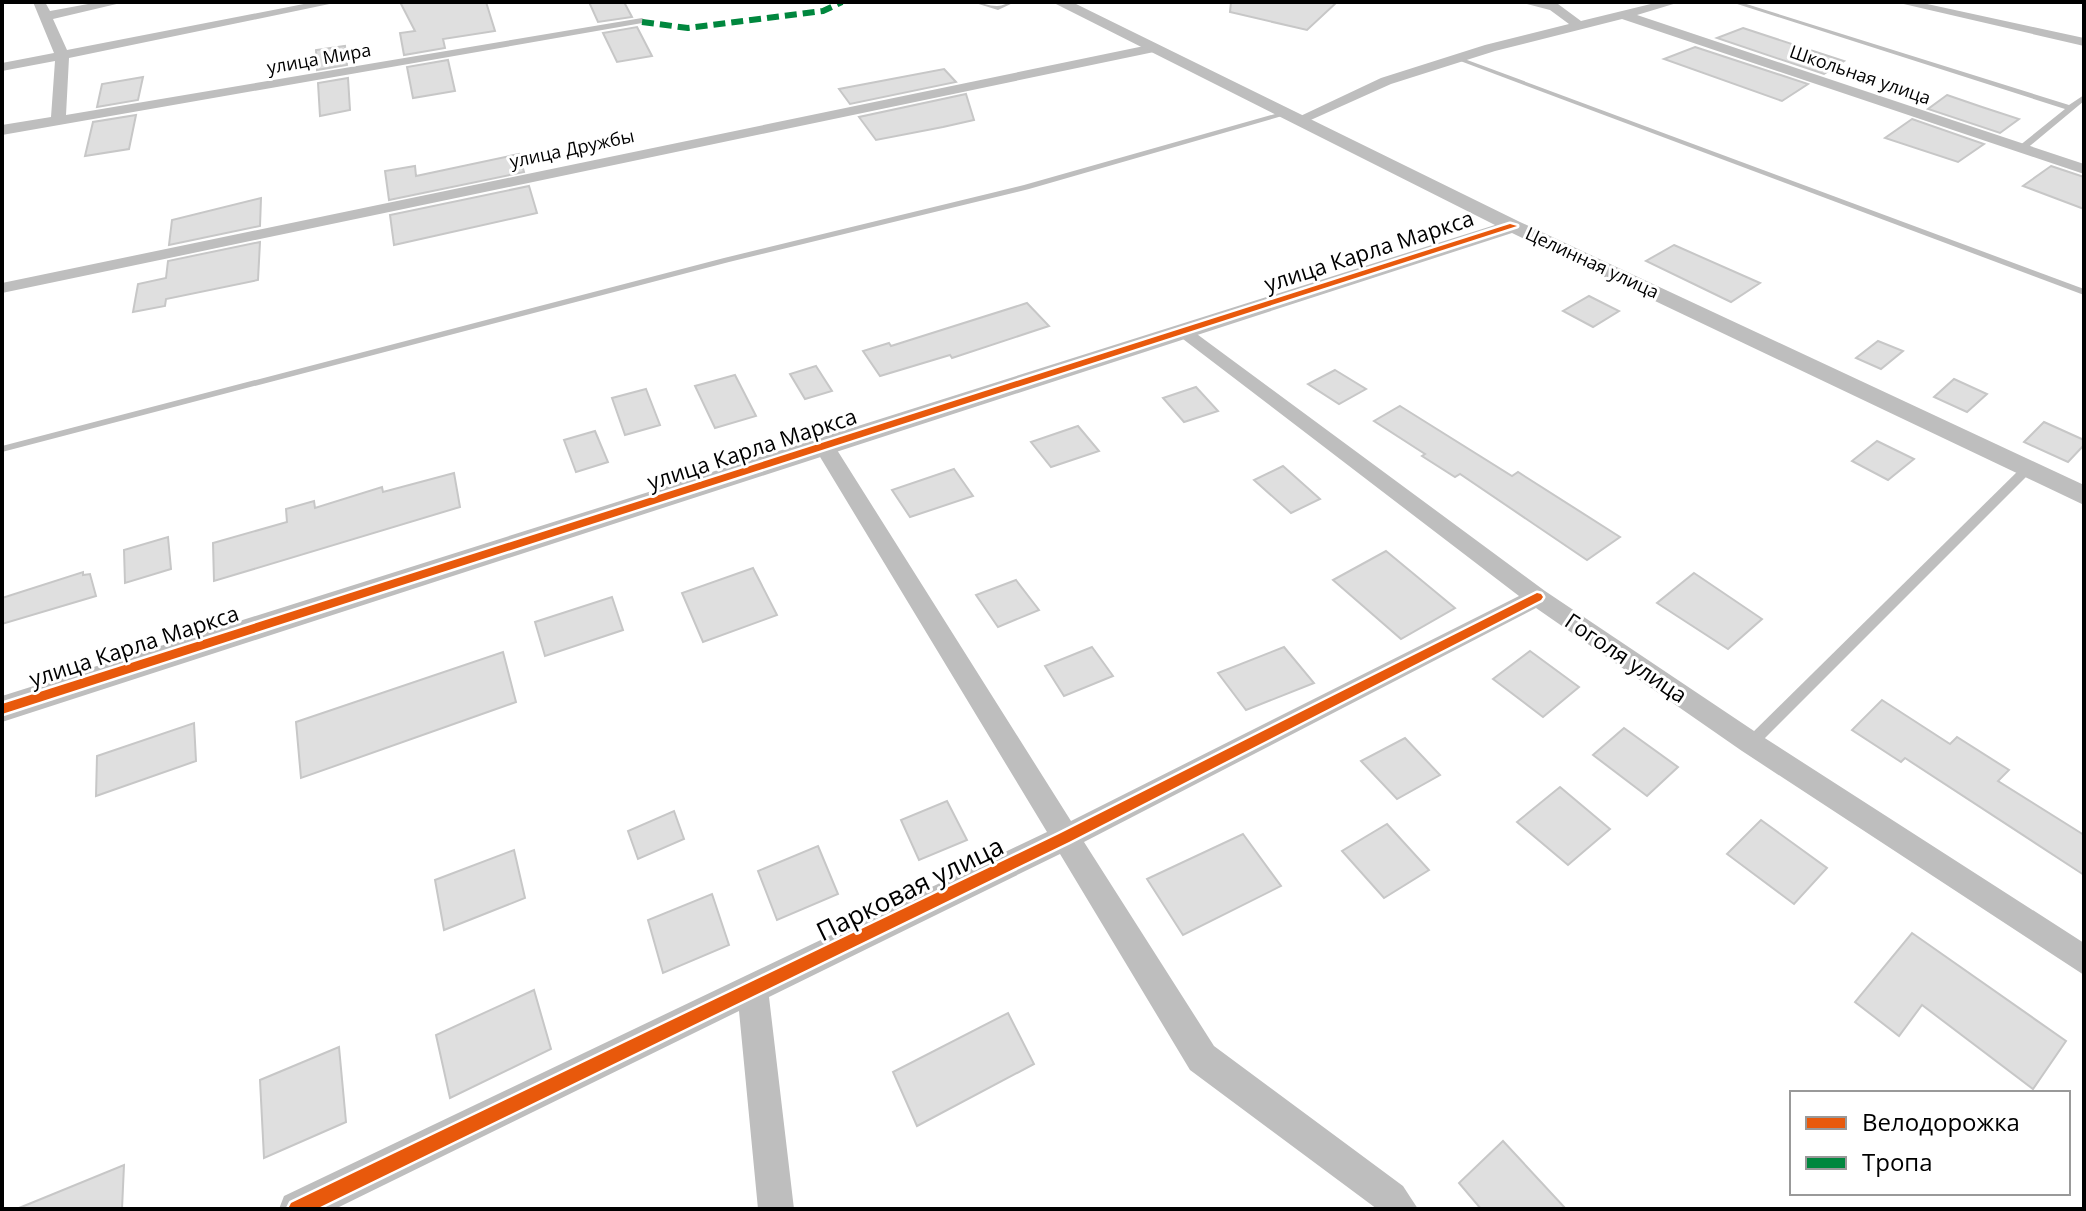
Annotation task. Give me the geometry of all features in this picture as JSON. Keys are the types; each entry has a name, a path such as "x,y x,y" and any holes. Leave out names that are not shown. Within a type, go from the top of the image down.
{"street":[{"path":"39,2 62,55 58,121"},
{"path":"46,16 119,2"},
{"path":"2,67 290,6 333,2"},
{"name":"Целинная улица","path":"1060,2 1149,49 1513,226 2084,496"},
{"path":"1525,2 1608,19"},
{"path":"1292,117 1457,58 1674,2"},
{"path":"1901,2 2084,42"},
{"path":"1554,7 1579,26"},
{"name":"Школьная улица","path":"1624,15 2084,169"},
{"name":"улица Мира","path":"2,130 642,22"},
{"name":"улица Дружбы","path":"2,288 1149,49"},
{"name":"улица Карла Маркса","path":"2,709 1513,226"},
{"name":"Гоголя улица","path":"1186,332 1537,597 1751,743 2084,960"},
{"path":"825,447 1202,1058 1391,1198 1400,1209"},
{"name":"Парковая улица","path":"297,1209 1064,838 1537,597"},
{"path":"752,989 776,1209"}],"lane":[{"path":"975,2 998,8 1012,2"},
{"path":"1734,2 2070,108"},
{"path":"1457,58 2084,292"},
{"path":"2022,148 2084,97"},
{"path":"2,449 1292,117"},
{"path":"1751,743 2027,469"}],"building":[{"path":"400,2 486,2 495,31 443,39 445,48 404,55 400,33 415,31"},
{"path":"589,2 624,2 632,17 598,22"},
{"path":"1231,2 1337,2 1307,30 1230,12"},
{"path":"637,27 652,56 617,62 603,33"},
{"path":"1743,28 1844,61 1824,74 1717,38"},
{"path":"345,46 347,65 317,70 316,50"},
{"path":"1695,47 1808,84 1782,101 1664,59"},
{"path":"448,60 455,91 413,98 407,67"},
{"path":"944,69 956,82 850,104 839,89"},
{"path":"143,77 138,100 97,107 102,84"},
{"path":"348,78 350,110 320,116 318,83"},
{"path":"966,94 974,120 943,127 876,140 859,117"},
{"path":"1947,95 2019,119 2000,133 1928,109"},
{"path":"136,115 129,149 85,156 93,122"},
{"path":"1912,119 1984,144 1958,162 1885,138"},
{"path":"519,154 524,172 389,200 385,171 415,166 416,176"},
{"path":"2051,166 2084,177 2084,209 2023,186"},
{"path":"529,186 537,213 394,245 390,215"},
{"path":"261,198 260,226 169,245 172,220"},
{"path":"260,242 258,280 166,299 165,306 133,312 138,284 166,278 168,261"},
{"path":"1674,245 1760,283 1731,302 1646,261"},
{"path":"1589,296 1619,311 1593,327 1563,311"},
{"path":"1027,303 1049,326 952,358 950,355 880,376 863,351 889,343 891,346"},
{"path":"1878,341 1903,351 1881,369 1856,358"},
{"path":"816,366 832,391 805,399 790,374"},
{"path":"1335,370 1366,389 1339,404 1308,384"},
{"path":"735,375 756,416 715,428 695,386"},
{"path":"1954,379 1987,394 1967,412 1934,397"},
{"path":"1196,387 1218,411 1184,422 1163,398"},
{"path":"646,389 660,425 625,435 612,398"},
{"path":"1400,406 1512,476 1518,472 1620,537 1587,560 1460,474 1455,477 1422,456 1425,454 1374,421"},
{"path":"2044,422 2084,440 2084,445 2068,462 2024,442"},
{"path":"1078,426 1099,451 1051,467 1031,442"},
{"path":"595,431 608,462 576,472 564,440"},
{"path":"1877,441 1914,459 1888,480 1852,461"},
{"path":"1283,466 1320,499 1291,513 1254,480"},
{"path":"954,469 973,496 910,517 892,490"},
{"path":"454,473 460,507 214,581 213,543 287,522 286,509 314,501 315,508 382,487 383,492"},
{"path":"168,537 171,569 125,583 124,550"},
{"path":"1386,551 1455,608 1401,639 1333,580"},
{"path":"753,568 777,615 703,642 682,593"},
{"path":"83,572 83,575 90,574 96,596 2,624 2,598"},
{"path":"1694,573 1762,619 1728,649 1657,603"},
{"path":"1016,580 1039,610 998,627 976,595"},
{"path":"612,597 623,630 545,656 535,622"},
{"path":"1092,647 1113,676 1064,696 1045,666"},
{"path":"1284,647 1314,683 1246,710 1218,673"},
{"path":"1530,651 1579,687 1543,717 1493,679"},
{"path":"503,652 516,702 301,778 296,722"},
{"path":"1882,700 1950,744 1957,737 2009,770 1998,781 2084,835 2084,875 1905,758 1901,762 1852,730"},
{"path":"194,723 196,761 96,796 97,756"},
{"path":"1624,728 1678,767 1647,796 1593,755"},
{"path":"1405,738 1440,775 1397,799 1361,761"},
{"path":"1560,787 1610,829 1568,865 1517,822"},
{"path":"947,801 967,840 919,860 901,820"},
{"path":"674,811 684,839 638,859 628,831"},
{"path":"1761,820 1827,868 1794,904 1727,854"},
{"path":"1387,824 1429,870 1384,898 1342,851"},
{"path":"1243,834 1281,886 1183,935 1147,879"},
{"path":"818,846 838,894 777,920 758,871"},
{"path":"514,850 525,898 444,930 435,880"},
{"path":"712,894 729,945 663,973 648,920"},
{"path":"1912,933 2066,1041 2033,1089 1922,1005 1899,1036 1855,1002"},
{"path":"534,990 551,1049 450,1098 436,1035"},
{"path":"1008,1013 1034,1064 917,1126 893,1072"},
{"path":"339,1047 346,1122 264,1158 260,1080"},
{"path":"1503,1141 1566,1209 1481,1209 1459,1183"},
{"path":"124,1165 122,1209 19,1209 19,1208"}],"marked path":[{"path":"642,22 688,28 823,11 842,2"}],"cycle path":[{"path":"2,709 1513,226"},
{"path":"297,1209 1064,838 1537,597"}]}
